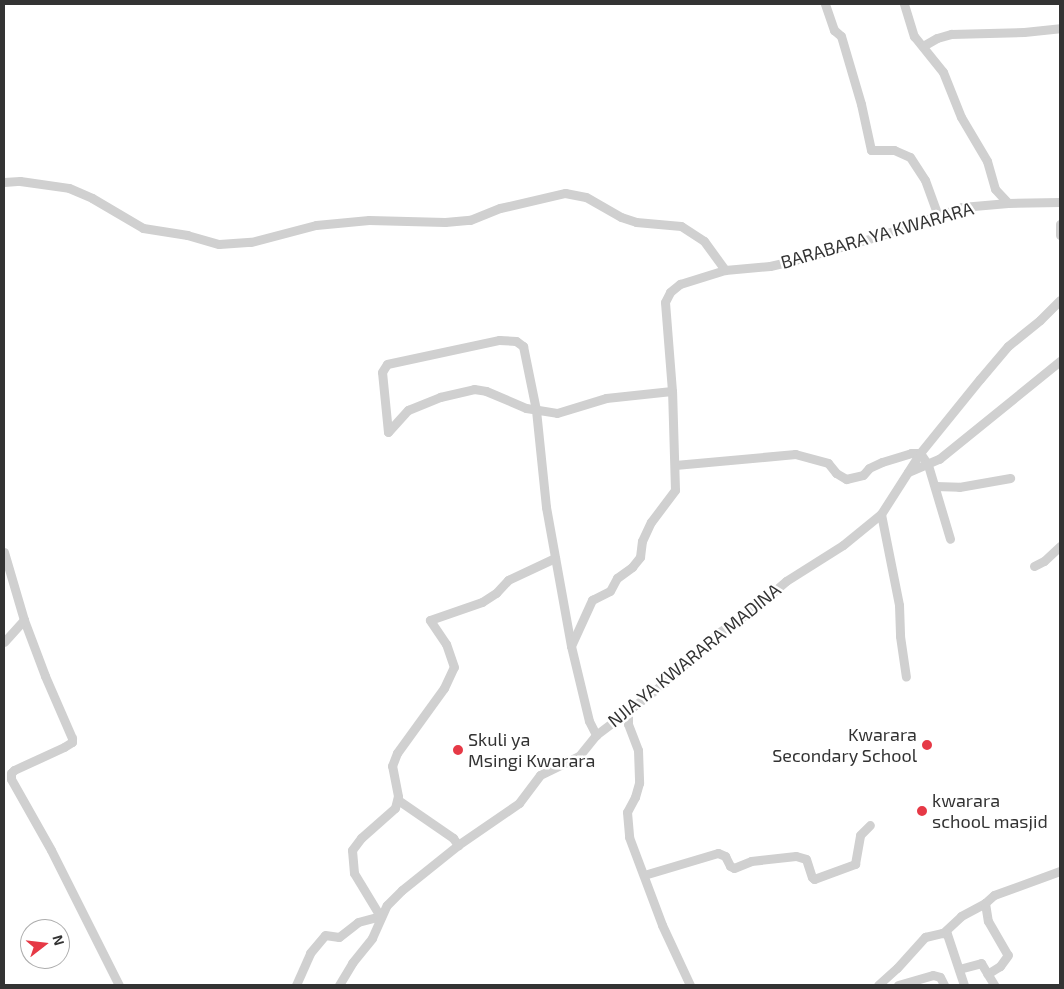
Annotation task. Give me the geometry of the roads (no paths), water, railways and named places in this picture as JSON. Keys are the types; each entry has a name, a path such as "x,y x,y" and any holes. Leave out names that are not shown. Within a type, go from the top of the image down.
{"street":[{"path":"825,4 834,30 841,36 861,104 871,150 894,150 910,157 925,180 938,216"},
{"path":"904,4 914,36 943,72 961,117 987,161 995,189 1008,203"},
{"path":"923,46 937,38 951,34 1024,32 1060,28"},
{"path":"4,182 20,181 69,188 92,198 143,228 187,235 219,244 251,242 316,225 369,220 445,222 470,220 500,208 565,193 586,197 621,217 636,222 681,226 704,241 725,270"},
{"name":"BARABARA YA KWARARA","path":"571,646 592,600 610,591 617,578 632,567 640,557 642,541 650,522 675,490 672,391 665,302 670,292 680,284 725,270 770,266 795,260 962,208 1008,203 1060,202"},
{"path":"1060,224 1060,235"},
{"path":"906,677 900,636 899,605 881,514 920,453 1008,346 1060,300"},
{"path":"596,735 589,721 571,646 546,507 536,410 523,346 516,341 499,340 387,364 382,372 388,432 408,410 440,397 474,389 486,391 536,410 557,414 606,398 672,391"},
{"path":"908,472 939,459 1060,361"},
{"path":"675,465 796,454 828,463 836,473 846,479 863,475 869,468 882,462 911,453 920,453"},
{"path":"920,453 928,464 950,538"},
{"path":"935,486 959,487 1010,478"},
{"name":"NJIA YA KWARARA MADINA","path":"339,985 352,963 372,938 379,926 380,916 387,905 402,890 458,845 519,803 540,775 579,756 596,735 667,681 718,633 755,608 786,581 843,545 881,514"},
{"path":"1034,566 1044,562 1060,546"},
{"path":"4,552 24,620 72,738 72,742 64,747 14,770 11,773 11,779 51,850 119,985"},
{"path":"296,985 310,953 325,935 339,937 358,922 380,916 354,873 352,850 360,838 395,808 398,800 392,766 397,753 444,688 454,667 446,644 430,620 482,602 496,593 508,580 555,558"},
{"path":"4,588 13,586"},
{"path":"4,642 24,620"},
{"path":"628,710 628,724 638,750 639,783 635,798 627,812 629,837 662,925 690,985"},
{"path":"398,800 452,838 458,845"},
{"path":"644,875 718,853 725,856 734,868 751,861 796,856 806,859 812,878 814,878 855,864 860,835 870,825"},
{"path":"878,985 897,968 925,937 942,933 961,916 985,903 994,895 1060,870"},
{"path":"985,903 988,921 1008,955 1000,966 987,974"},
{"path":"942,933 947,934 964,985"},
{"path":"959,969 981,962 994,985"},
{"path":"898,985 933,975 940,977 944,985"}],"place":[{"name":"Kwarara Secondary School","path":"927,745"},
{"name":"Skuli ya Msingi Kwarara","path":"458,750"},
{"name":"kwarara schooL masjid","path":"922,811"}]}
